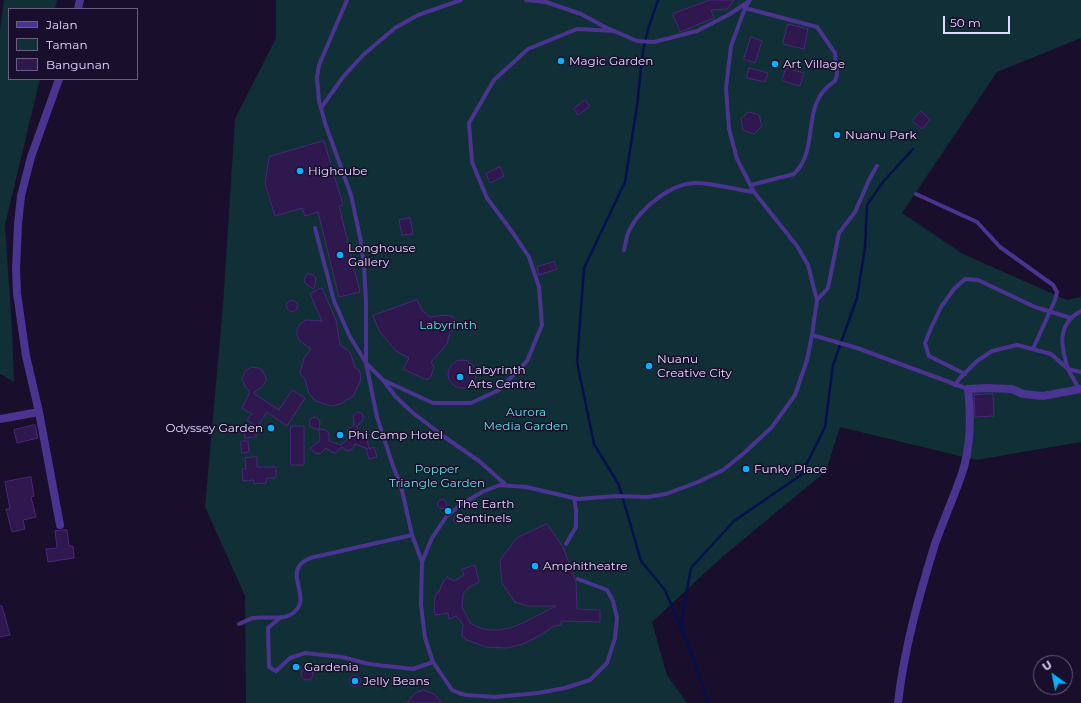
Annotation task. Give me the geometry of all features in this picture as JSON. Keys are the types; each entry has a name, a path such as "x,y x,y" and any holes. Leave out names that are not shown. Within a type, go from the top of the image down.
{"street":[{"path":"59,80 31,157 21,196 16,269 17,293 26,356 39,412 60,525"},
{"path":"898,703 904,662 914,618 936,543 964,467 970,423 968,389 986,388 1012,390 1023,394 1043,396 1080,389"},
{"path":"0,419 39,412"}],"lane":[{"path":"346,0 319,65 317,78 321,108 325,123 352,196 360,237 364,266 366,302 366,363 377,417 401,486 412,535 422,562"},
{"path":"321,108 342,77 363,55 394,28 418,15 461,0"},
{"path":"526,0 546,2 581,14 605,27 637,41 654,42 697,31 730,14 750,0"},
{"path":"578,579 606,590 613,601 617,618 615,638 607,663 590,680 566,688 538,693 495,697 466,695 452,690 433,662 425,638 420,605 422,562 432,538 446,517 459,506 482,492 500,485 526,487 574,498 648,496 666,494 698,482 722,470 743,454 772,427 794,394 807,360 817,300 808,265 797,246 754,192 737,159 729,129 726,88 731,46 745,8 750,0"},
{"path":"745,8 817,27 835,53 837,75 835,81 828,85 820,95 812,114 807,153 799,169 794,174 751,185"},
{"path":"383,380 433,403 471,403 499,390 527,361 542,325 539,287 529,257 487,198 472,162 470,123 494,80 528,50 577,29 615,31"},
{"path":"817,300 828,288 839,233 855,212 877,166"},
{"path":"624,250 629,229 645,208 664,194 679,186 695,183 754,192"},
{"path":"916,194 977,222 1000,248 1053,285 1057,292 1055,300 1033,349"},
{"path":"315,228 334,301 350,337 366,363 383,380 395,396 413,413 479,461 506,485"},
{"path":"965,374 929,356 925,343 940,307 964,279 978,280 1035,307 1071,318"},
{"path":"1080,389 1068,369 1062,350 1061,337 1071,318 1081,312"},
{"path":"812,335 847,345 968,389"},
{"path":"955,385 977,361 992,351 1017,345 1051,354 1068,369 1081,372"},
{"path":"566,544 576,527 574,498"},
{"path":"239,624 253,618 289,616 298,609 301,597 296,571 300,564 310,558 412,535"},
{"path":"281,617 268,628 269,667 276,671 290,658 305,653 342,657 370,664 413,669 433,662"}],"green space":[{"path":"4,0 57,0 55,8 8,8 8,80 40,80 5,225 14,382 0,374 0,30"},
{"name":"Nuanu Creative City","path":"276,0 1081,0 1081,38 997,72 902,213 963,254 1067,300 1081,297 1081,442 976,460 840,427 826,471 721,558 652,622 667,675 687,703 246,703 245,596 205,507 223,305 235,119 276,38"}],"building":[{"path":"710,0 734,0 727,9 711,10 714,18 680,32 673,14"},
{"path":"788,24 808,29 804,49 783,44"},
{"path":"751,37 762,41 755,63 744,59"},
{"path":"749,68 768,73 765,82 747,78"},
{"path":"786,68 804,73 800,86 782,81"},
{"path":"585,100 590,106 578,115 574,109"},
{"path":"921,111 930,120 922,129 912,121"},
{"path":"749,112 759,115 762,126 754,134 743,130 741,119"},
{"name":"Highcube","path":"324,141 343,205 339,206 360,292 339,297 318,212 305,216 302,208 275,216 265,184 269,157"},
{"path":"500,167 504,176 490,183 486,174"},
{"path":"410,218 413,234 402,235 399,220"},
{"path":"554,262 557,269 539,275 537,267"},
{"path":"310,274 316,278 314,289 304,281 306,275"},
{"path":"322,288 336,320 340,345 351,354 355,368 359,370 361,375 360,382 353,396 340,404 331,406 316,401 309,394 305,379 302,377 300,372 304,358 311,349 300,341 297,336 297,330 300,324 306,320 322,321 310,294"},
{"path":"292,300 296,302 298,306 296,310 292,312 288,310 286,306 288,302"},
{"path":"417,300 422,310 430,317 446,315 453,317 456,322 456,329 450,332 447,344 431,362 434,367 431,376 427,380 403,369 409,358 396,351 380,332 373,316"},
{"path":"462,360 472,364 476,374 472,384 462,388 452,384 448,374 452,364"},
{"path":"251,367 262,370 266,377 266,381 262,387 253,393 279,410 292,390 305,398 287,426 267,412 257,427 247,420 252,414 242,408 250,392 242,379 245,372"},
{"path":"993,394 994,416 975,417 974,395"},
{"path":"358,412 362,414 363,418 357,426 358,435 367,438 369,449 374,447 377,457 369,459 366,449 368,449 355,444 349,451 342,447 335,453 326,448 321,453 317,454 310,449 320,441 319,429 326,430 328,432 329,441 341,445 349,438 347,430 354,425 353,416"},
{"path":"316,417 320,421 319,430 309,426 310,419"},
{"path":"35,425 38,438 17,443 14,430"},
{"path":"291,426 304,426 304,465 291,465"},
{"path":"256,430 256,437 245,438 244,431"},
{"path":"241,441 248,441 249,452 242,453"},
{"path":"257,457 257,467 276,467 276,478 266,478 266,483 254,484 254,480 243,481 242,469 246,469 245,458"},
{"path":"31,477 34,496 31,497 36,517 23,520 25,529 12,532 6,509 10,509 5,482"},
{"path":"442,499 447,504 442,509 437,504"},
{"path":"458,514 463,519 458,524 453,519"},
{"path":"547,524 563,547 576,582 577,609 600,610 600,622 561,621 561,625 554,626 523,644 507,648 486,647 467,640 462,636 463,624 456,616 449,619 448,613 435,615 434,602 437,592 439,592 447,577 454,581 464,575 462,569 475,565 479,582 468,588 463,594 462,607 470,623 477,627 488,630 510,628 556,606 528,606 515,602 502,583 500,560 517,538"},
{"path":"67,530 69,546 73,546 74,558 48,562 46,549 57,548 55,531"},
{"path":"0,606 2,606 10,635 0,637"},
{"path":"309,668 312,669 312,679 305,680 302,679 301,672 302,669"},
{"path":"355,675 359,677 361,681 359,685 355,687 351,685 349,681 351,677"},
{"path":"424,690 434,694 442,703 407,703 414,694"}],"waterway":[{"path":"658,0 648,29 643,51 637,106 625,182 584,268 577,362 594,444 619,485 641,561 665,590 691,652 708,703"},
{"path":"682,628 683,610 691,568 734,521 801,475 825,427 833,365 857,298 865,247 867,205 883,182 913,149"}],"place":[{"name":"Magic Garden","path":"561,61"},
{"name":"Art Village","path":"775,64"},
{"name":"Nuanu Park","path":"837,135"},
{"name":"Highcube","path":"300,171"},
{"name":"Longhouse Gallery","path":"340,255"},
{"name":"Nuanu Creative City","path":"649,366"},
{"name":"Labyrinth Arts Centre","path":"460,377"},
{"name":"Odyssey Garden","path":"271,428"},
{"name":"Phi Camp Hotel","path":"340,435"},
{"name":"Funky Place","path":"746,469"},
{"name":"The Earth Sentinels","path":"448,511"},
{"name":"Amphitheatre","path":"535,566"},
{"name":"Gardenia","path":"296,667"},
{"name":"Jelly Beans","path":"355,681"}],"park label":[{"name":"Labyrinth","path":"448,325"},
{"name":"Aurora Media Garden","path":"526,419"},
{"name":"Popper Triangle Garden","path":"437,476"}]}
